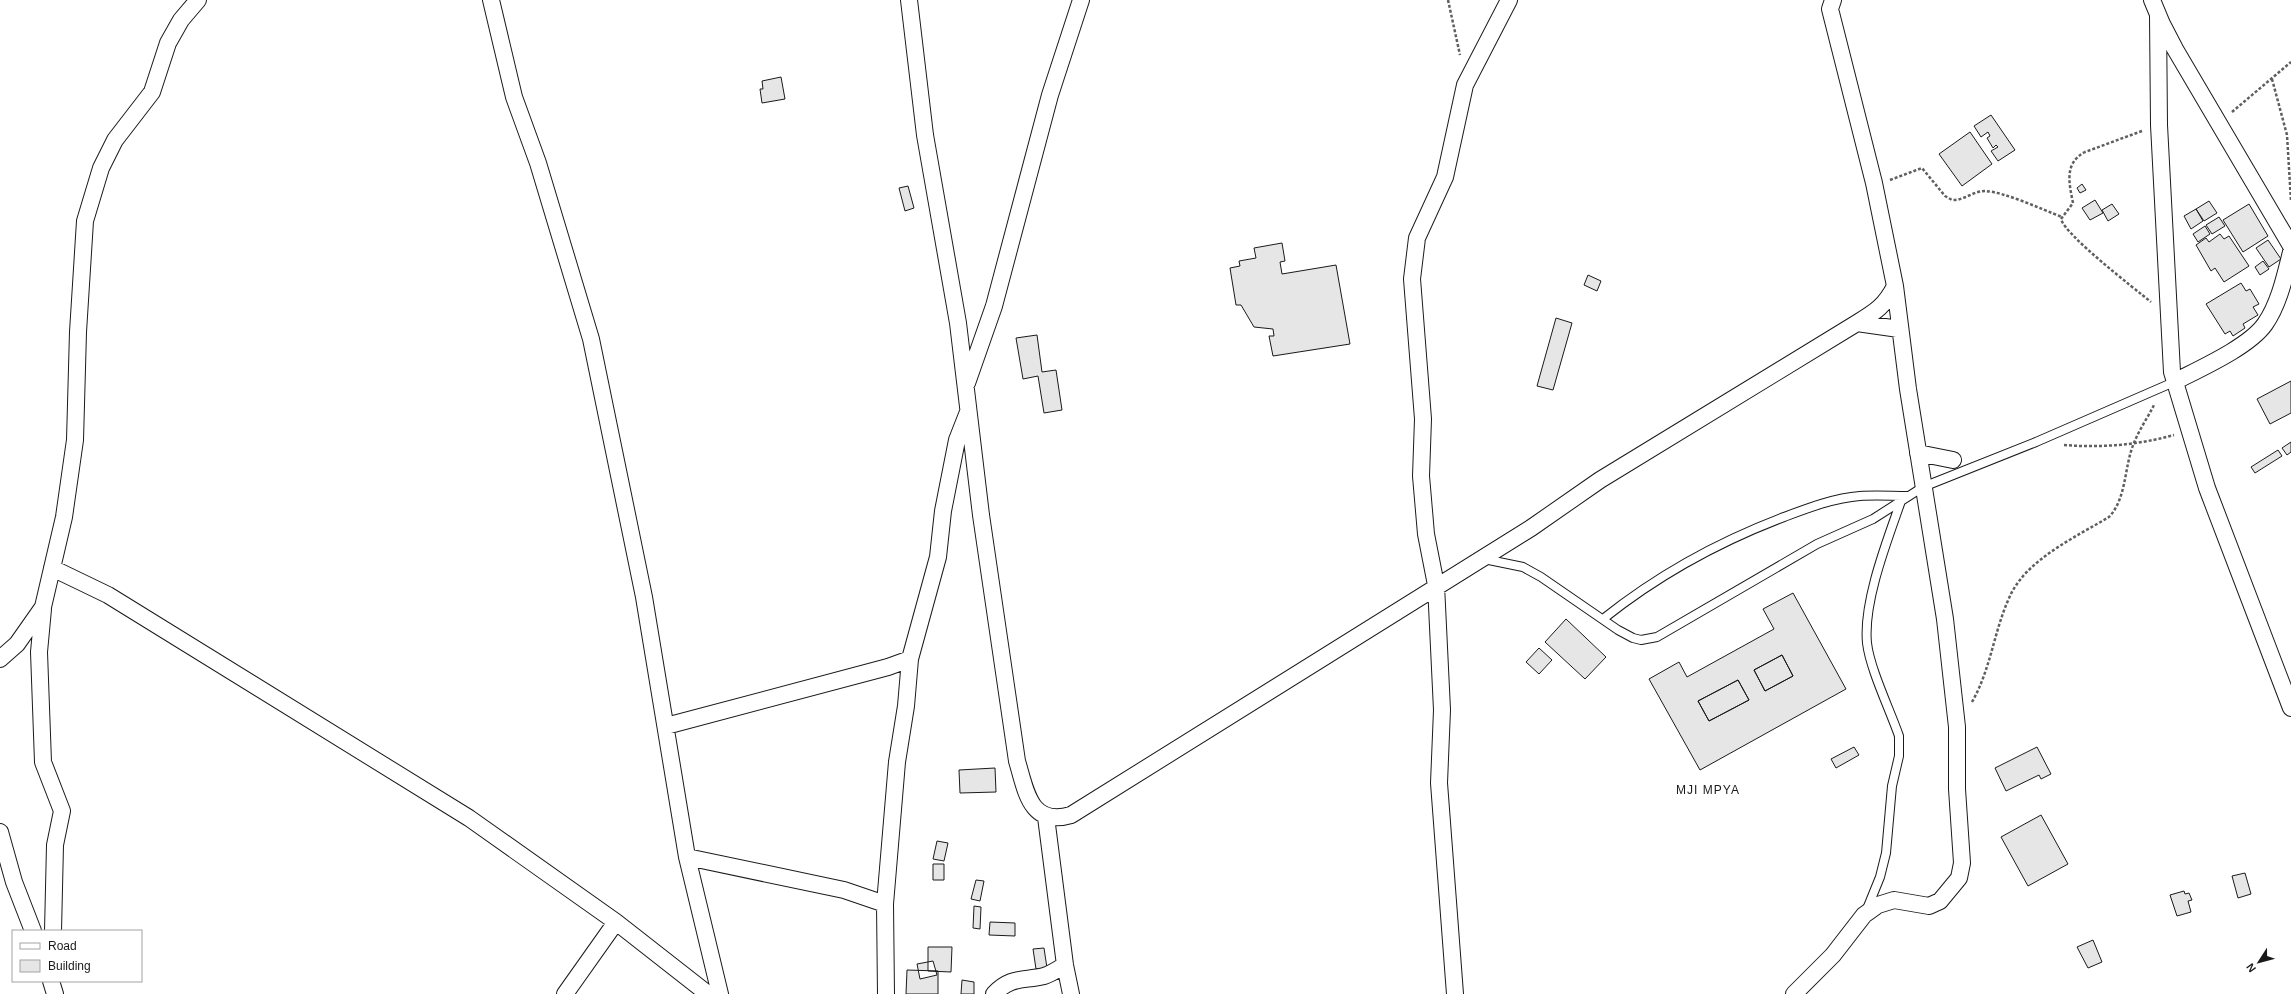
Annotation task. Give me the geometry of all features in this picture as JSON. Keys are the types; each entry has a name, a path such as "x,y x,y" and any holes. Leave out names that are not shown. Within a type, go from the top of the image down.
{"street":[{"path":"53,930 55,845 62,811 43,762 39,652 43,607 64,517 74,440 78,332 85,221 101,168 115,140 152,92 168,43 181,20 198,0"},
{"path":"491,0 514,97 538,163 591,339 644,597 687,857 720,994"},
{"path":"909,0 925,135 958,323 981,515 1017,761 1027,796 1034,808 1046,817 1058,819 1089,804 1436,585 1481,559 1600,480 1858,323 1879,309 1888,300 1895,286"},
{"path":"965,386 994,306 1050,95 1081,0"},
{"path":"1456,994 1439,783 1442,710 1436,585 1426,534 1421,476 1422,411 1412,278 1417,238 1445,177 1465,85 1509,0"},
{"path":"1794,994 1833,955 1864,915 1878,905 1894,900 1929,906 1940,901 1959,878 1962,863 1957,788 1957,727 1945,618 1899,329 1895,286 1874,183 1830,9 1833,0"},
{"path":"2152,0 2158,16 2218,124 2245,165 2291,246"},
{"path":"2158,16 2159,125 2169,384 2190,430 2206,488 2291,708"},
{"path":"2169,384 2230,352 2261,330 2272,314 2291,252"},
{"path":"1858,323 1899,329"},
{"path":"886,994 885,904 897,762 906,706 910,658 938,557 943,511 957,440 968,411"},
{"path":"1918,453 1953,460"},
{"path":"52,568 108,595 469,818 616,922 708,994"},
{"path":"0,659 17,644 43,607"},
{"path":"666,726 888,667 910,658"},
{"path":"1046,817 1065,965 1071,994"},
{"path":"0,832 14,882 33,930"},
{"path":"687,857 844,890 885,904"},
{"path":"565,994 616,922"},
{"path":"994,994 1007,983 1019,979 1044,976 1065,965"},
{"path":"51,982 55,994"}],"lane":[{"path":"1481,559 1523,567 1542,577 1633,638 1641,640 1657,638 1817,544 1872,519 1923,487 2036,442 2169,384"},
{"path":"1603,619 1636,592 1690,559 1738,535 1832,501 1859,496 1909,496"},
{"path":"1864,915 1880,877 1886,853 1892,786 1900,746 1899,736 1867,644 1867,616 1885,548 1901,501"}],"path":[{"path":"1448,0 1461,56"},
{"path":"2218,124 2291,62"},
{"path":"2272,79 2287,135 2291,201"},
{"path":"2062,217 2073,203 2069,173 2071,164 2077,157 2084,152 2159,125"},
{"path":"1874,183 1898,178 1922,168 1945,196 1952,200 1978,192 1991,192 2062,217 2067,229 2114,272 2167,314"},
{"path":"1957,727 1981,686 2006,606 2018,582 2055,548 2109,517 2114,512 2121,494 2133,444 2169,384"},
{"path":"2036,442 2085,447 2133,444 2190,430"}],"building":[{"path":"781,77 785,99 762,103 760,89 763,89 762,81"},
{"path":"1991,115 2015,150 1998,161 1991,151 1998,147 1996,145 1993,148 1987,138 1990,136 1988,132 1981,137 1974,126"},
{"path":"1970,132 1992,164 1962,186 1939,154"},
{"path":"2082,184 2086,190 2080,193 2077,188"},
{"path":"908,186 914,208 905,211 899,188"},
{"path":"2095,200 2103,213 2090,220 2082,208"},
{"path":"2209,201 2217,213 2204,221 2196,209"},
{"path":"2112,204 2119,214 2108,221 2102,210"},
{"path":"2249,204 2268,236 2243,252 2223,220"},
{"path":"2196,209 2203,221 2191,229 2184,216"},
{"path":"2219,217 2225,226 2212,234 2206,225"},
{"path":"2205,226 2210,234 2198,242 2193,234"},
{"path":"2220,234 2224,239 2229,236 2249,266 2224,282 2215,268 2211,271 2196,245 2206,238 2209,242"},
{"path":"2268,240 2281,259 2269,267 2256,248"},
{"path":"1282,243 1285,261 1280,262 1282,274 1336,265 1350,344 1273,356 1269,336 1274,336 1273,329 1254,327 1241,305 1236,305 1230,268 1240,266 1239,261 1256,258 1254,248"},
{"path":"2263,261 2269,269 2260,275 2255,267"},
{"path":"1588,275 1601,281 1597,291 1584,285"},
{"path":"2241,283 2246,291 2250,289 2259,304 2253,307 2258,315 2243,324 2245,328 2233,336 2230,331 2225,334 2206,304"},
{"path":"1556,318 1572,323 1553,390 1537,386"},
{"path":"1037,335 1042,372 1056,370 1062,410 1044,413 1038,376 1023,379 1016,338"},
{"path":"2291,381 2291,413 2270,424 2257,399"},
{"path":"2291,442 2291,452 2287,455 2282,448"},
{"path":"2278,450 2282,456 2255,473 2251,467"},
{"path":"1793,593 1846,689 1700,770 1649,679 1679,662 1687,677 1774,629 1763,609","holes":["1782,655 1793,676 1765,691 1754,670","1738,680 1749,700 1709,721 1698,701"]},
{"path":"1566,619 1606,657 1585,679 1545,642"},
{"path":"1539,648 1552,660 1539,674 1526,662"},
{"path":"1782,655 1793,676 1765,691 1754,670"},
{"path":"1738,680 1749,700 1709,721 1698,701"},
{"path":"1854,747 1859,755 1836,768 1831,759"},
{"path":"2037,747 2051,774 2041,779 2039,775 2006,791 1995,768"},
{"path":"995,768 996,792 960,793 959,770"},
{"path":"2041,815 2068,864 2028,886 2001,837"},
{"path":"937,841 948,843 944,861 933,859"},
{"path":"933,864 944,864 944,880 933,880"},
{"path":"2245,873 2251,894 2238,898 2232,876"},
{"path":"976,880 984,881 980,901 971,899"},
{"path":"2184,891 2185,894 2189,893 2192,900 2188,901 2191,912 2177,916 2170,895"},
{"path":"974,906 981,907 980,929 973,928"},
{"path":"990,922 1015,923 1015,936 989,935"},
{"path":"2093,940 2102,962 2088,968 2077,947"},
{"path":"928,947 952,947 951,972 928,971"},
{"path":"1044,948 1047,968 1036,969 1033,949"},
{"path":"933,961 937,975 920,979 917,964"},
{"path":"907,970 938,971 938,994 906,994"},
{"path":"962,980 974,982 974,994 961,994"}],"district":[{"name":"MJI MPYA","path":"1708,790"}]}
